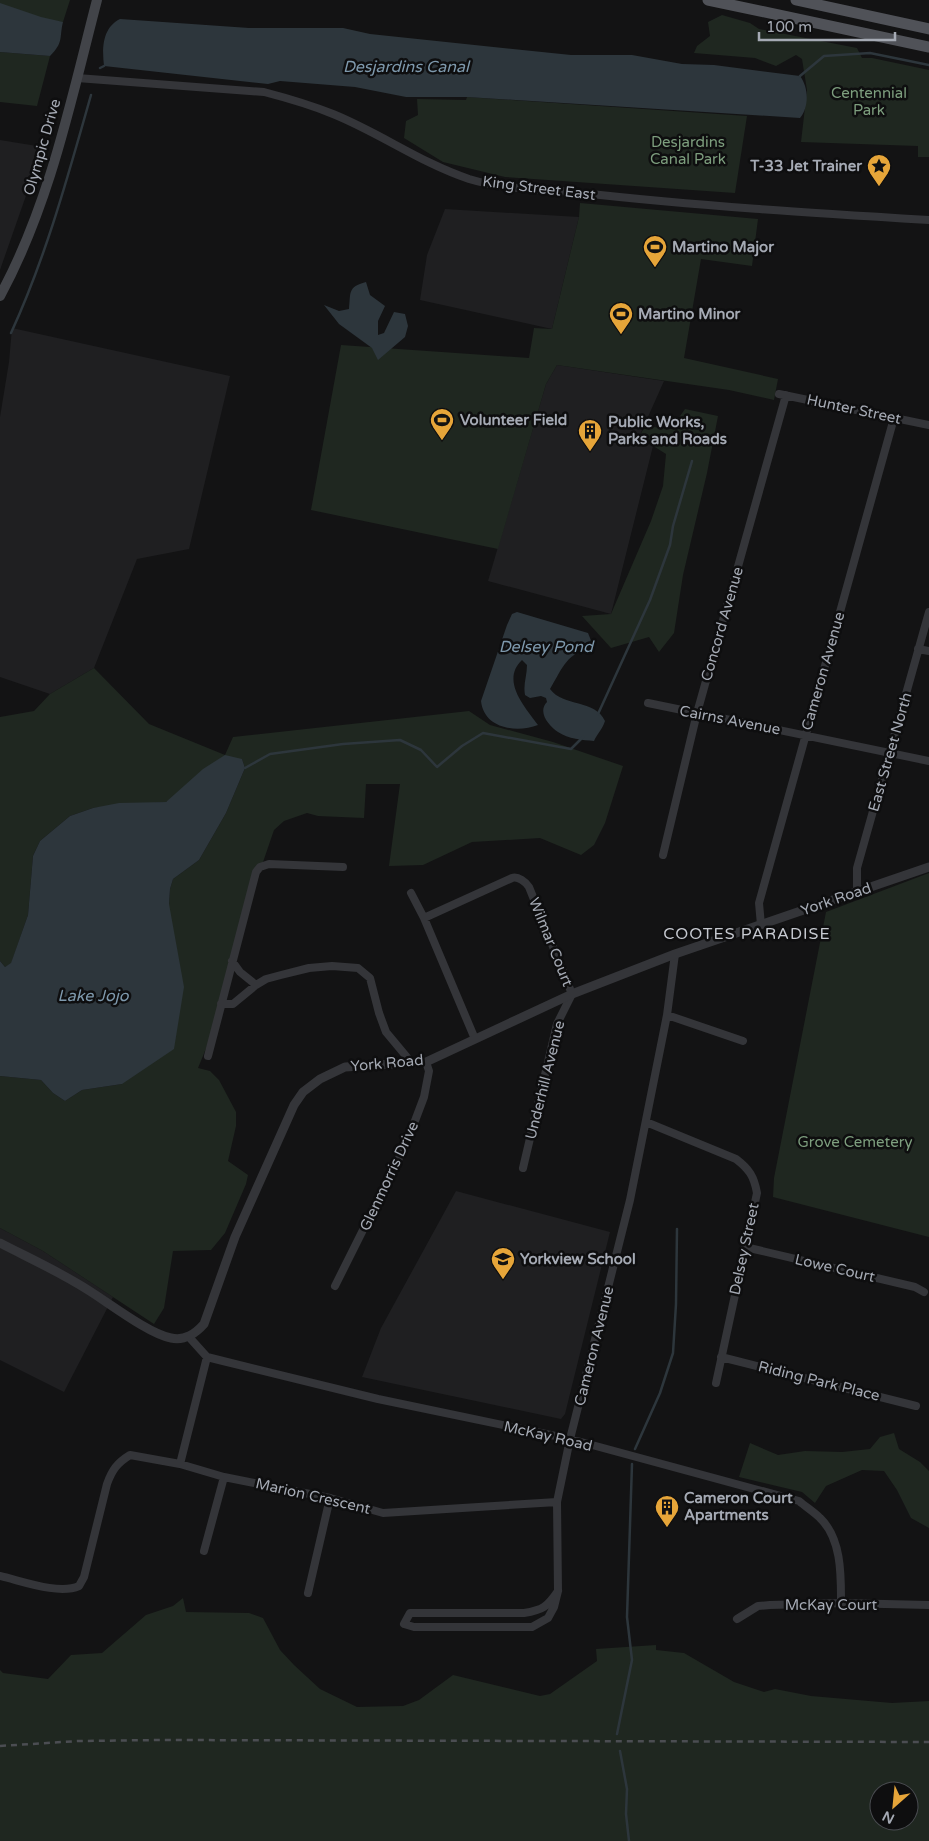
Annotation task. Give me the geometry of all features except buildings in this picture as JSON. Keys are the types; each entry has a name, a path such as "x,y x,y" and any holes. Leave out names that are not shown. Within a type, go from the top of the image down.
{"main road":[{"name":"Olympic Drive","path":"0,296 27,242 48,183 98,0"},
{"path":"708,0 929,47"},
{"path":"796,0 929,29"}],"street":[{"name":"King Street East","path":"77,78 264,92 333,114 420,159 470,179 496,184 738,209 929,220"},
{"name":"Hunter Street","path":"782,394 929,425"},
{"name":"Concord Avenue","path":"663,855 697,713 782,394"},
{"name":"Cameron Avenue","path":"761,925 760,903 894,418"},
{"name":"East Street North","path":"857,892 857,868 929,612"},
{"path":"918,649 929,651"},
{"name":"Cairns Avenue","path":"648,703 929,761"},
{"path":"208,1056 252,880 256,872 260,867 269,864 343,867"},
{"name":"York Road","path":"189,1337 204,1324 235,1237 294,1105 303,1092 320,1079 345,1067 426,1062 572,994 675,954 929,867"},
{"name":"Wilmar Court","path":"424,918 512,878 518,878 529,887 572,994"},
{"path":"411,894 424,918 475,1039"},
{"name":"Cameron Avenue","path":"558,1592 551,1602 542,1610 536,1612 410,1613 404,1624 414,1627 532,1627 548,1618 554,1607 558,1592 557,1502 570,1439 630,1200 667,1015 675,954"},
{"path":"232,961 240,972 256,985"},
{"path":"221,1004 233,1004 266,979 309,968 332,966 358,968 370,978 378,1013 386,1032 411,1062"},
{"name":"Underhill Avenue","path":"523,1168 557,1024 572,994"},
{"path":"667,1015 742,1041"},
{"name":"Glenmorris Drive","path":"335,1286 407,1142 424,1098 429,1071 426,1062"},
{"name":"Delsey Street","path":"646,1122 736,1159 745,1166 755,1179 757,1192 716,1383"},
{"path":"0,1243 87,1289 154,1332 172,1338 189,1337 207,1357 180,1464"},
{"name":"Lowe Court","path":"745,1247 915,1287 924,1292"},
{"name":"McKay Road","path":"207,1357 378,1399 570,1439 799,1501 822,1520 835,1542 841,1568 841,1603"},
{"name":"Riding Park Place","path":"721,1357 916,1406"},
{"name":"Marion Crescent","path":"0,1576 58,1589 70,1590 79,1586 84,1577 112,1470 121,1460 130,1455 180,1464 224,1477 330,1498 383,1513 557,1502"},
{"path":"204,1551 224,1477"},
{"path":"308,1593 330,1498"},
{"name":"McKay Court","path":"737,1619 758,1606 841,1603 929,1605"}],"shaded area":[{"path":"0,140 43,147 0,270"},
{"path":"445,209 579,217 552,329 420,300 427,255"},
{"path":"12,328 230,376 189,549 137,559 94,668 50,694 0,677 0,417 9,362"},
{"path":"557,365 664,381 639,437 653,446 611,614 488,581 546,384"},
{"name":"Yorkview School","path":"456,1191 610,1232 565,1414 561,1419 362,1377 381,1328"},
{"path":"0,1228 43,1251 113,1297 64,1392 0,1360"}],"green space":[{"path":"0,0 70,0 63,22 0,17"},
{"name":"Centennial Park","path":"722,15 750,23 759,29 857,48 862,58 872,58 929,70 929,157 918,157 918,146 801,142 807,90 802,59 796,55 776,66 755,58 694,53 697,46 710,36 708,22"},
{"path":"0,52 50,56 37,106 0,102"},
{"name":"Desjardins Canal Park","path":"467,97 747,116 735,193 505,177 443,162 404,138 406,121 418,115 417,99 466,100"},
{"path":"580,203 758,219 752,266 701,259 684,358 778,379 774,400 729,390 557,365 546,384 498,549 311,510 341,345 529,358 534,328 552,329 579,217"},
{"path":"685,409 718,416 707,473 683,575 674,633 659,652 649,637 611,648 582,616 611,614 651,521 663,486 666,454 639,437 645,426 671,429"},
{"path":"94,668 149,724 225,755 233,737 469,711 490,725 553,742 623,766 605,823 594,845 581,855 540,838 472,842 423,865 389,866 400,784 366,784 364,818 318,816 307,813 284,821 274,830 231,968 219,1017 198,1068 210,1071 219,1080 236,1112 236,1126 228,1161 248,1175 246,1184 225,1233 211,1250 173,1251 164,1308 154,1324 43,1251 0,1228 0,1076 41,1080 53,1093 65,1101 82,1090 122,1084 169,904 173,879 199,860 226,813 245,768 242,759 166,802 93,808 70,816 40,841 33,856 28,915 11,964 5,967 0,961 0,717 34,711 50,694"},
{"name":"Grove Cemetery","path":"929,873 929,1237 773,1197 774,1178 826,912"},
{"path":"894,1433 899,1449 920,1462 929,1471 929,1528 911,1518 897,1490 884,1471 862,1470 826,1486 815,1503 802,1492 739,1477 750,1443 778,1455 805,1451 842,1452 870,1449 880,1437"},
{"path":"183,1598 186,1612 249,1613 263,1618 280,1650 294,1665 320,1689 357,1707 403,1706 419,1700 453,1675 540,1696 550,1694 597,1661 596,1649 656,1645 656,1650 684,1653 734,1682 764,1692 775,1689 811,1696 892,1703 929,1701 929,1841 0,1841 0,1670 3,1673 48,1679 71,1655 102,1653 146,1615 173,1606"}],"water":[{"path":"0,3 41,17 63,22 59,43 50,56 0,52"},
{"name":"Desjardins Canal","path":"120,19 249,28 343,28 370,34 571,55 632,55 682,64 714,65 800,76 805,86 807,97 803,114 800,118 467,97 406,97 355,87 280,81 268,84 104,66 103,46 106,33"},
{"path":"366,282 370,295 385,306 378,321 378,335 384,333 394,312 405,314 408,326 405,337 378,360 372,348 339,324 324,305 339,311 349,309 351,291 356,286"},
{"name":"Delsey Pond","path":"517,612 588,633 592,643 587,651 580,652 569,659 550,689 563,699 587,706 600,714 605,721 594,741 566,736 551,726 545,719 543,710 547,702 546,698 541,696 530,698 525,695 524,687 527,665 522,660 516,668 514,685 517,694 538,725 521,729 503,726 488,718 483,710 481,701 507,625 512,614"},
{"name":"Lake Jojo","path":"225,755 242,759 245,768 226,813 199,860 173,879 170,889 169,904 184,987 174,1049 122,1084 82,1090 65,1101 53,1093 41,1080 0,1076 0,961 5,967 11,963 28,915 33,856 40,841 70,816 93,808 119,803 166,802 203,769"}],"waterway":[{"path":"800,76 824,56 870,53 929,65"},
{"path":"100,68 104,66"},
{"path":"11,333 46,246 91,95"},
{"path":"598,714 650,600 670,545 673,526 692,461"},
{"path":"245,768 270,754 343,744 400,740 421,750 437,767 462,746 483,733 571,749 583,737"},
{"path":"635,1449 660,1393 673,1353 677,1229"},
{"path":"617,1734 632,1660 627,1617 632,1464"},
{"path":"620,1751 627,1789 626,1814 629,1841"}],"railway":[{"path":"0,1746 78,1741 164,1740 929,1742"}],"place":[{"name":"T-33 Jet Trainer","path":"879,187"},
{"name":"Martino Major","path":"655,268"},
{"name":"Martino Minor","path":"621,335"},
{"name":"Volunteer Field","path":"442,441"},
{"name":"Public Works, Parks and Roads","path":"590,452"},
{"name":"Yorkview School","path":"503,1280"},
{"name":"Cameron Court Apartments","path":"667,1528"}],"district":[{"name":"COOTES PARADISE","path":"747,934"}]}
